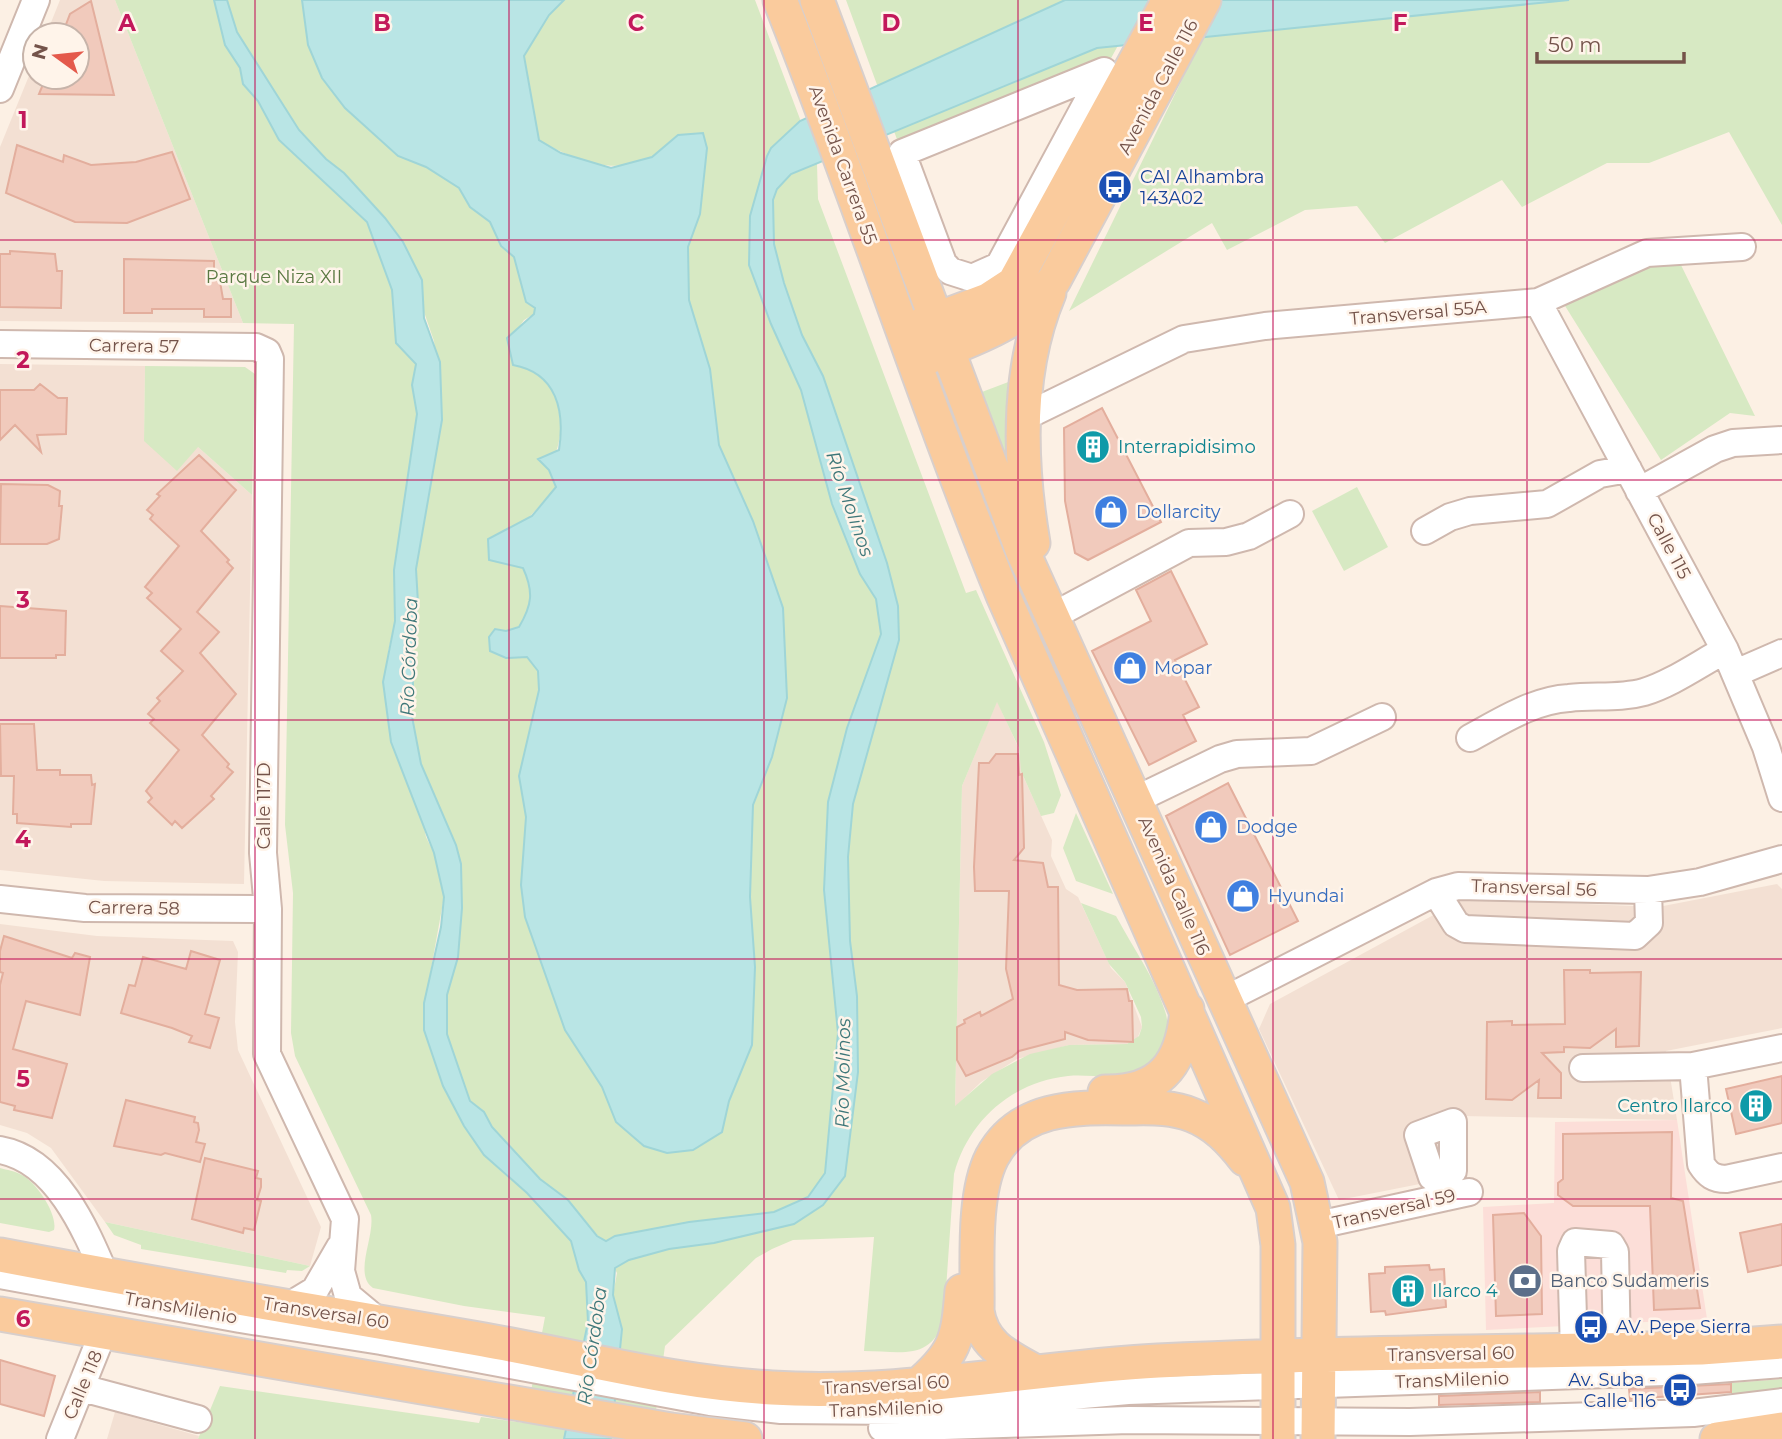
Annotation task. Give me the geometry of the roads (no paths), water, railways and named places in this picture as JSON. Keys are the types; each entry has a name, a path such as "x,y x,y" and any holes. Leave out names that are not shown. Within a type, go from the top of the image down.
{"main road":[{"name":"Avenida Carrera 55","path":"780,0 872,156 941,335"},
{"name":"Avenida Carrera 55","path":"817,0 833,88"},
{"name":"Avenida Calle 116","path":"941,335 1014,283 1169,0"},
{"name":"Avenida Calle 116","path":"909,347 941,335 1014,320 1035,303 1054,281 1204,0"},
{"name":"Avenida Carrera 55","path":"872,156 909,347"},
{"path":"1051,617 1029,519 1024,417 1026,377 1032,340 1054,281"},
{"name":"Avenida Calle 116","path":"941,335 1010,519 1051,617 1307,1182 1318,1225 1321,1265 1318,1430"},
{"path":"909,347 1003,595 1261,1178 1277,1226 1278,1430"},
{"path":"916,1387 941,1366 958,1334 968,1184 972,1168 987,1139 1030,1103 1049,1096 1069,1092 1132,1090 1157,1080 1181,1050 1187,1009"},
{"path":"1034,1371 990,1343 982,1329 977,1311 982,1187 991,1160 1008,1135 1039,1115 1067,1108 1166,1108 1194,1116 1224,1134 1261,1178"},
{"name":"Transversal 60","path":"0,1255 378,1321 525,1375 676,1404 773,1388 860,1390 916,1387 1034,1371 1162,1361 1278,1372 1319,1371 1574,1351 1782,1342"},
{"name":"Transversal 60","path":"0,1314 104,1330 525,1375 676,1404 745,1439"},
{"path":"1717,1439 1782,1429"}],"street":[{"path":"1,86 36,0"},
{"path":"0,43 4,57 1,86"},
{"path":"1104,71 999,266 985,274 963,276 950,271 872,156 1003,112 1104,71"},
{"name":"Transversal 55A","path":"1024,417 1174,343 1193,337 1265,326 1538,302 1647,253 1742,247"},
{"name":"Calle 115","path":"1538,302 1730,662 1766,747 1782,798"},
{"name":"Carrera 57","path":"0,344 256,347 267,352"},
{"name":"Calle 117D","path":"267,352 272,366 263,853 268,909 267,1054 345,1219 341,1271 348,1296 378,1321"},
{"name":"Transversal 55A","path":"1026,377 1056,386 1094,382"},
{"path":"1426,531 1450,517 1470,512 1548,504 1600,474 1633,480 1724,446 1782,440"},
{"path":"1051,617 1177,548 1189,543 1226,542 1249,536 1290,514"},
{"path":"1470,738 1516,713 1542,704 1566,698 1622,696 1647,691 1730,662 1782,653"},
{"path":"1135,800 1220,759 1237,754 1311,751 1382,717"},
{"name":"Transversal 56","path":"1226,999 1436,892 1458,886 1479,884 1648,890 1700,882 1782,859"},
{"path":"1436,892 1456,924 1465,929 1635,936 1649,923 1648,890"},
{"name":"Carrera 58","path":"0,899 85,908 268,909"},
{"path":"1583,1069 1693,1066 1782,1048"},
{"path":"1693,1066 1702,1164 1705,1171 1718,1179 1726,1179 1782,1167"},
{"path":"0,1150 28,1159 46,1175 80,1224 105,1275"},
{"name":"Transversal 59","path":"1318,1225 1452,1188"},
{"path":"287,1307 315,1290 342,1242"},
{"path":"1574,1351 1571,1251 1575,1242 1611,1245 1615,1252 1617,1350"},
{"name":"TransMilenio","path":"0,1275 525,1375"},
{"name":"TransMilenio","path":"0,1290 525,1375"},
{"name":"Calle 118","path":"60,1439 104,1330"},
{"name":"TransMilenio","path":"1319,1371 1692,1371 1782,1364"},
{"name":"TransMilenio","path":"676,1404 857,1412 1128,1391 1278,1372"},
{"path":"82,1388 198,1419"},
{"name":"TransMilenio","path":"676,1404 767,1426 837,1429 1129,1420 1278,1430 1318,1430 1410,1422 1693,1413 1782,1402"}],"water":[{"path":"214,0 227,0 237,32 299,130 326,159 344,173 385,218 403,242 422,280 424,318 440,362 442,420 416,569 418,603 412,650 413,685 410,706 421,764 456,845 461,864 462,908 458,957 447,995 447,1034 470,1101 484,1112 492,1127 540,1179 568,1200 597,1236 606,1241 615,1236 689,1222 774,1212 808,1197 825,1173 838,1033 824,890 828,802 847,728 881,634 876,599 860,574 832,504 801,390 771,324 749,265 750,216 771,148 800,121 1065,0 1569,0 1097,48 791,174 777,189 773,200 774,244 784,283 802,335 823,376 887,563 898,606 899,640 853,804 848,857 850,941 857,996 858,1072 845,1176 823,1205 794,1224 714,1243 669,1249 629,1260 615,1268 613,1295 622,1329 611,1439 564,1439 588,1322 586,1282 579,1270 571,1241 527,1193 484,1155 464,1126 443,1086 424,1030 424,1003 441,927 444,897 434,853 391,742 383,682 395,621 394,570 417,414 412,385 416,364 396,343 392,290 367,222 279,140 258,101 243,84 240,68 225,45"},
{"path":"302,0 564,0 549,15 524,56 539,140 561,153 611,168 652,157 678,135 703,133 707,148 700,214 688,247 689,300 710,369 719,445 753,521 783,608 787,698 772,757 753,805 750,897 755,967 752,1045 729,1101 722,1132 693,1150 667,1153 644,1146 616,1122 602,1087 565,1030 525,917 521,885 526,817 519,776 539,690 538,671 527,657 506,658 490,651 489,637 495,629 506,631 519,627 527,612 530,591 523,568 489,560 488,539 532,516 556,487 549,470 538,459 559,450 559,408 555,396 540,376 513,365 507,338 534,314 535,308 526,302 514,257 501,246 490,222 470,207 459,188 426,167 398,156 345,108 322,78 308,45"}],"place":[{"name":"CAI Alhambra 143A02","path":"1115,187"},
{"name":"Interrapidisimo","path":"1093,447"},
{"name":"Dollarcity","path":"1111,512"},
{"name":"Mopar","path":"1130,668"},
{"name":"Dodge","path":"1211,827"},
{"name":"Hyundai","path":"1243,896"},
{"name":"Centro Ilarco","path":"1756,1106"},
{"name":"Banco Sudameris","path":"1525,1281"},
{"name":"Ilarco 4","path":"1408,1291"},
{"name":"AV. Pepe Sierra","path":"1591,1327"},
{"name":"Av. Suba - Calle 116","path":"1680,1390"}],"park label":[{"name":"Parque Niza XII","path":"274,277"}],"water label":[{"name":"Río Molinos","path":"850,504"},
{"name":"Río Córdoba","path":"409,657"},
{"name":"Río Molinos","path":"843,1073"},
{"name":"Río Córdoba","path":"592,1346"}]}
